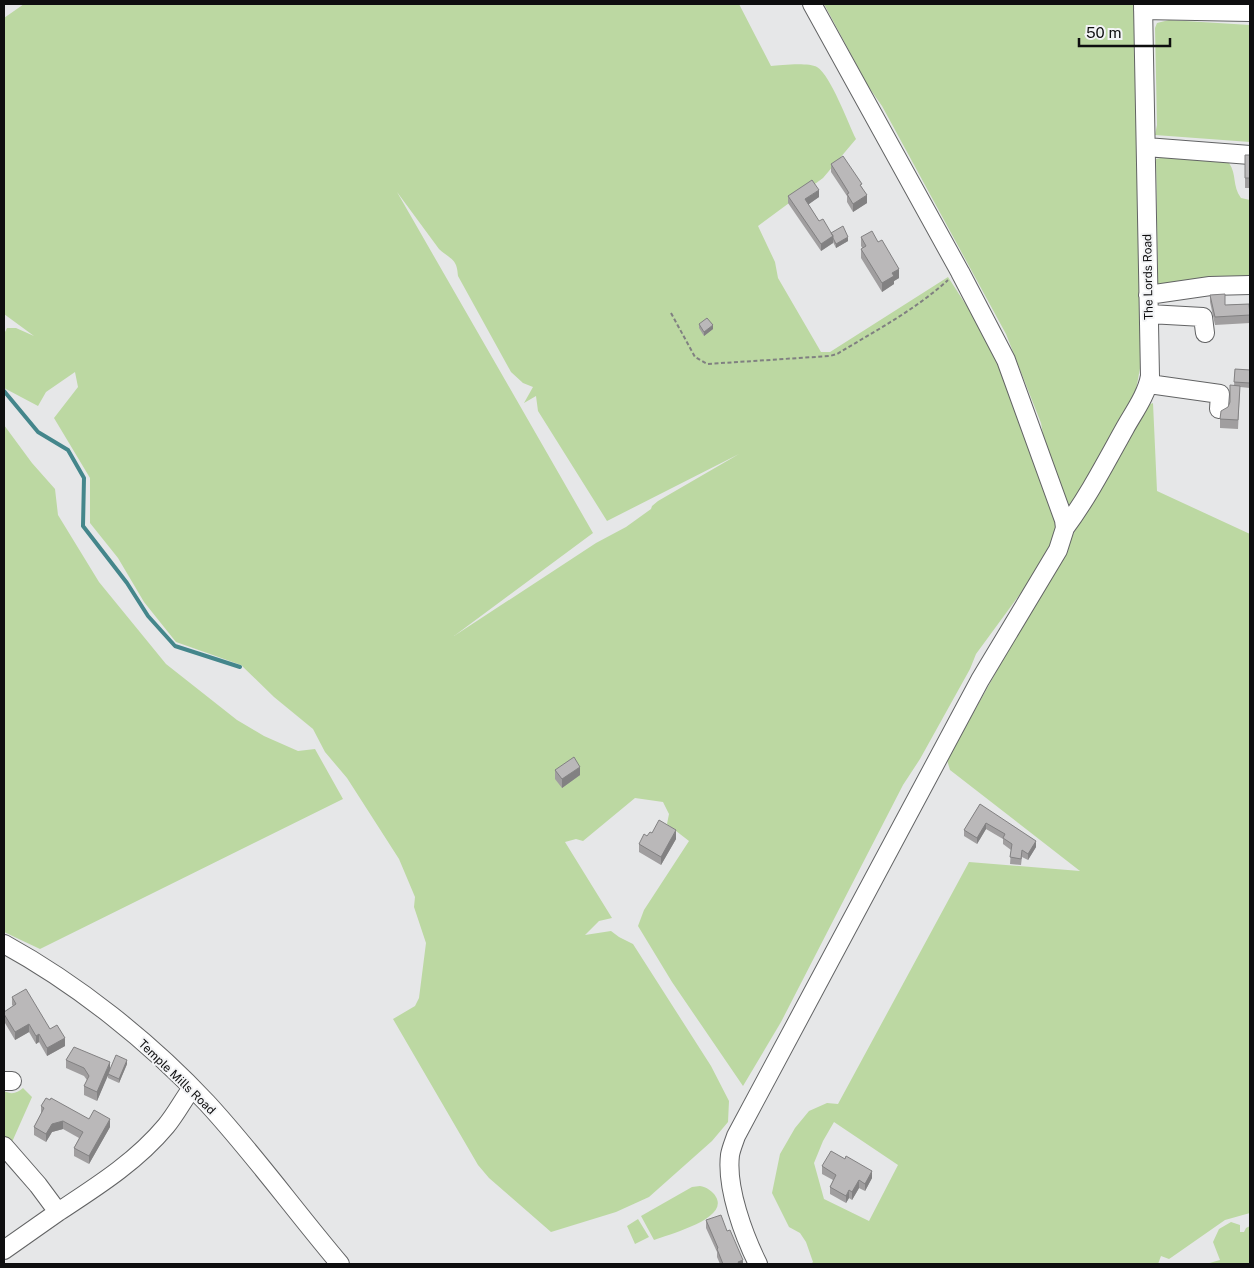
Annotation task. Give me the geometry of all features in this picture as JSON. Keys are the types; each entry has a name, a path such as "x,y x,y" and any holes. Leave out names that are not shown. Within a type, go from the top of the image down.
{"street":[{"path":"812,4 959,270 1006,360 1064,520 1065,528"},
{"path":"1143,7 1250,12"},
{"name":"The Lords Road","path":"758,1264 744,1228 730,1176 730,1154 736,1136 980,680 1058,550 1065,528 1084,500 1149,384 1143,7"},
{"path":"1146,147 1250,155"},
{"path":"1148,295 1202,286 1250,285"},
{"path":"1149,314 1203,317 1205,333"},
{"path":"1149,384 1220,394 1218,409"},
{"name":"Temple Mills Road","path":"4,944 90,1000 133,1034 192,1088 245,1147 340,1264"},
{"path":"4,1250 108,1179 140,1153 165,1126 192,1088"},
{"path":"4,1146 42,1189 58,1212"}],"path":[{"path":"671,314 695,357 707,364 830,356 845,349 934,292 959,270"}],"green space":[{"path":"24,4 739,4 771,66 813,65 822,72 828,80 856,139 823,178 758,226 775,262 778,278 821,352 830,352 948,277 992,345 1055,518 1056,533 1051,546 1034,575 976,654 970,669 920,759 903,785 781,1022 743,1086 672,982 638,926 644,910 689,841 667,824 669,814 663,802 635,798 583,841 576,839 565,842 612,918 599,921 585,935 611,931 633,944 711,1066 729,1101 728,1122 712,1141 649,1197 616,1212 551,1232 489,1178 478,1165 393,1019 415,1006 419,998 426,943 414,907 415,897 399,859 347,778 325,752 313,729 274,697 241,665 176,642 144,602 118,558 90,523 90,478 54,418 78,387 75,372 46,392 38,406 4,388 4,334 7,328 16,328 34,336 4,314 4,18","holes":["397,192 439,249 455,262 458,276 511,372 523,383 533,387 524,403 536,396 538,411 607,521 739,454 658,501 651,509 626,527 596,543 454,636 593,533"]},
{"path":"824,4 1134,4 1141,363 1136,390 1075,503 1071,505 1067,504 1045,445 1041,423 1006,334 882,106 868,86"},
{"path":"1169,20 1250,25 1250,142 1155,135 1157,125 1155,28 1157,23"},
{"path":"1169,156 1229,163 1233,171 1238,194 1241,198 1250,200 1250,281 1160,288 1158,284 1156,159"},
{"path":"1153,403 1157,491 1250,534 1250,1213 1225,1220 1169,1259 1161,1256 1158,1264 811,1264 813,1262 806,1242 800,1233 789,1227 772,1193 780,1154 795,1128 809,1111 827,1103 838,1104 969,862 1080,871 950,770 947,760 1133,427 1148,405","holes":["834,1122 898,1165 869,1221 824,1199 814,1163 823,1141"]},
{"path":"4,425 32,463 55,489 58,515 99,582 166,664 237,720 264,736 298,751 315,749 343,799 40,949 4,932"},
{"path":"23,1088 32,1097 12,1142 4,1137 4,1091 14,1093"},
{"path":"692,1187 705,1187 716,1197 718,1205 714,1212 696,1225 654,1240 641,1216"},
{"path":"638,1219 649,1237 635,1244 627,1226"},
{"path":"1231,1222 1240,1225 1240,1232 1244,1232 1250,1226 1250,1264 1206,1264 1220,1260 1213,1242 1219,1229"}],"building":[{"path":"1245,155 1250,155 1250,178 1245,178"},
{"path":"843,156 862,184 860,185 867,195 853,204 847,194 849,193 831,164"},
{"path":"812,180 819,190 805,199 819,221 823,219 833,236 821,244 788,196"},
{"path":"843,226 848,237 836,244 831,233"},
{"path":"872,231 878,242 882,240 899,269 892,273 894,276 882,283 861,249 866,246 861,237"},
{"path":"1225,294 1225,305 1249,304 1250,315 1215,317 1210,295"},
{"path":"707,318 713,325 704,332 699,324"},
{"path":"1235,369 1250,370 1250,383 1234,382"},
{"path":"1230,385 1240,386 1238,420 1220,419 1221,411 1228,407 1230,402"},
{"path":"574,757 580,767 562,779 555,770"},
{"path":"980,804 1036,841 1028,854 1022,850 1021,859 1010,857 1012,844 1003,838 1005,834 986,823 977,838 964,830"},
{"path":"659,820 676,830 661,857 639,844 644,834 647,836 650,832 652,833"},
{"path":"26,989 50,1029 57,1025 65,1038 47,1048 39,1034 36,1036 29,1024 15,1032 4,1014 4,1012 16,1004 12,997"},
{"path":"74,1047 110,1062 97,1092 84,1086 89,1076 84,1068 66,1060"},
{"path":"116,1055 127,1060 119,1079 108,1074"},
{"path":"46,1098 50,1100 51,1098 89,1119 94,1110 110,1119 89,1156 74,1148 83,1132 63,1121 52,1124 46,1134 34,1127 44,1108 41,1106"},
{"path":"831,1151 845,1159 846,1156 872,1171 865,1184 859,1180 852,1192 849,1190 846,1196 830,1187 836,1175 822,1166"},
{"path":"721,1215 727,1231 730,1230 743,1260 738,1262 739,1264 723,1264 706,1220"}],"waterway":[{"path":"4,391 38,432 68,450 84,478 83,526 127,583 148,616 175,646 240,667"}]}
